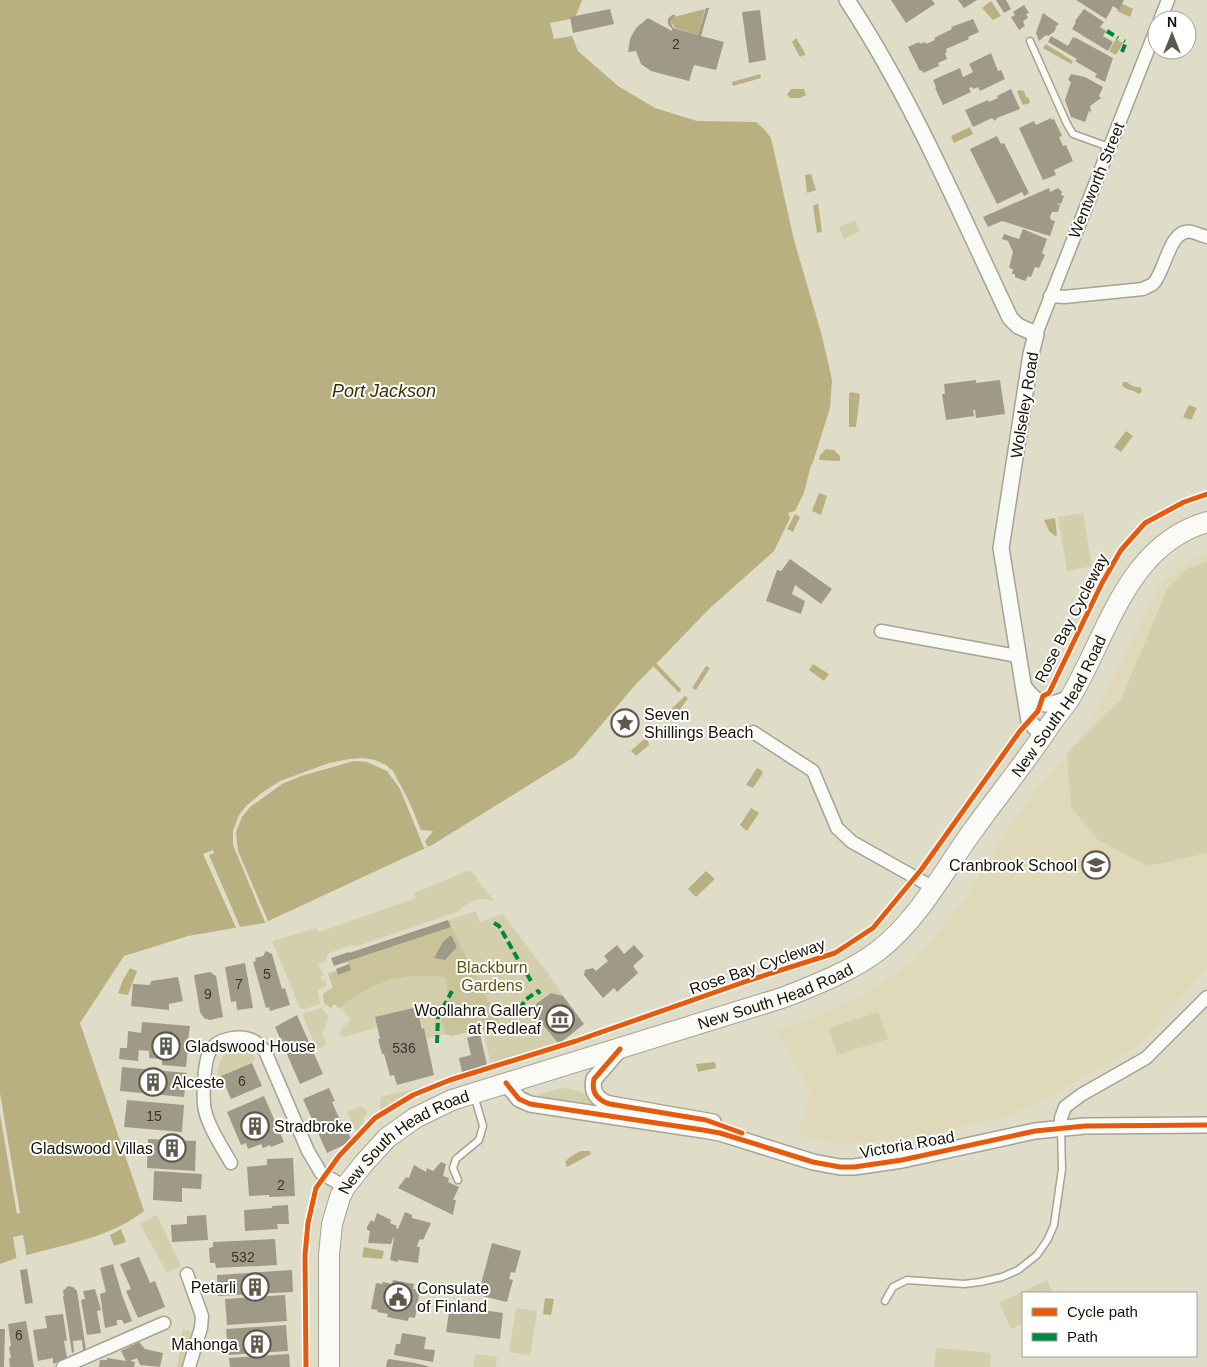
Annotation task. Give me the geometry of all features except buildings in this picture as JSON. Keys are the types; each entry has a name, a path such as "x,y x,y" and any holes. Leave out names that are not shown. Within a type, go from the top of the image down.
{"main road":[{"name":"New South Head Road","path":"329,1367 328,1276 330,1238 335,1208 345,1187 387,1138 404,1124 445,1103 780,999 818,984 877,952 898,934 916,914 974,830 1070,698 1135,574 1173,537 1207,522"}],"street":[{"name":"Wolseley Road","path":"847,0 889,69 941,172 1010,318 1022,329 1036,334 1001,548 1029,721 1044,736"},
{"name":"Wentworth Street","path":"1036,334 1147,52"},
{"path":"1050,296 1064,297 1142,289 1152,285 1158,277 1175,238 1182,233 1191,231 1207,237"},
{"path":"881,632 1018,656"},
{"path":"1024,686 1033,698 1041,703 1055,704 1070,698"},
{"path":"753,732 812,771 837,828 852,842 934,888"},
{"path":"1061,1128 1061,1118 1065,1107 1081,1095 1146,1058 1207,997"},
{"path":"231,1163 206,1115 204,1104 206,1062 210,1051 216,1043 242,1037 255,1041 265,1051 308,1151 321,1173 345,1187"},
{"path":"620,1049 594,1078 594,1094 602,1101 716,1122 788,1153"},
{"name":"Victoria Road","path":"506,1083 519,1099 530,1104 703,1130 788,1153 813,1162 840,1166 869,1166 1035,1131 1061,1128 1207,1125"},
{"path":"187,1274 202,1316 201,1328 189,1367"},
{"path":"64,1367 164,1322"}],"lane":[{"path":"1030,41 1067,124 1074,134 1109,147"},
{"path":"458,1180 453,1168 456,1159 479,1140 483,1126 473,1094"},
{"path":"886,1301 894,1287 907,1280 964,1284 980,1282 1002,1277 1018,1270 1037,1255 1054,1226 1062,1169 1061,1128"}],"shaded area":[{"name":"Cranbrook School","path":"1207,553 1207,969 1136,1047 1042,1101 1008,1116 922,1137 836,1145 798,1134 811,1093 776,1031 819,1016 872,989 914,962 966,898 1005,833 1029,800 1090,726 1158,589 1190,561"},
{"path":"451,927 501,1025 452,1036 445,1034 441,1017 449,998 446,978 431,976 402,977 389,980 364,991 339,1008 334,1004 331,1008 324,1003 323,994 333,987 328,974 336,971 338,974 351,970 348,962"}],"green space":[{"path":"855,220 860,231 844,239 839,227"},
{"path":"1083,513 1092,566 1067,571 1058,517"},
{"path":"1207,561 1207,853 1148,866 1098,840 1071,807 1067,753 1121,700 1167,589 1185,570"},
{"path":"470,870 494,901 483,899 474,901 457,912 355,947 352,945 329,953 326,957 327,961 318,964 324,976 320,977 322,981 325,980 327,985 318,990 320,1004 305,1009 300,1008 272,941 317,928 319,932 416,898 414,893"},
{"name":"Blackburn Gardens","path":"476,911 480,922 503,914 558,987 563,996 551,993 536,1004 536,1017 559,1044 491,1064 483,1031 450,999 441,1017 445,1034 427,1039 416,1007 375,1017 378,1027 344,1037 338,1034 351,1019 335,1004 331,1008 324,1003 323,994 333,987 328,974 336,971 338,974 351,970 348,962 451,927 448,920"},
{"path":"321,1008 329,1017 322,1034 327,1045 317,1049 302,1014"},
{"path":"878,1012 888,1039 837,1055 829,1028"},
{"path":"233,1048 246,1050 256,1058 252,1063 221,1076 217,1075 221,1059"},
{"path":"422,1087 422,1090 411,1094 380,1112 381,1097"},
{"path":"564,1088 582,1092 597,1105 540,1096 540,1094"},
{"path":"362,1106 367,1111 367,1115 363,1118 364,1122 356,1131 347,1112"},
{"path":"157,1215 181,1266 167,1273 140,1224"},
{"path":"1047,1280 1053,1292 1022,1292 1022,1324 1011,1329 999,1303"},
{"path":"516,1308 537,1311 530,1355 509,1352"},
{"path":"183,1329 193,1332 184,1367 177,1367"},
{"path":"936,1348 991,1353 990,1367 934,1367"},
{"path":"475,1354 497,1357 496,1367 473,1367"}],"water":[{"name":"Port Jackson","path":"0,0 582,0 575,18 550,23 554,39 572,36 578,51 618,86 655,108 697,121 756,122 771,138 794,240 822,336 832,380 830,408 804,493 795,511 788,513 790,518 774,551 709,609 636,684 574,757 432,845 264,923 188,936 124,956 80,1023 144,1211 111,1231 0,1264"},
{"path":"991,1 1001,16 993,20 982,8"},
{"path":"1121,3 1133,9 1130,17 1117,11"},
{"path":"705,9 698,35 675,28 670,21 674,17"},
{"path":"796,38 805,53 805,55 800,57 792,42"},
{"path":"1116,39 1123,43 1116,55 1109,51"},
{"path":"1046,44 1073,61 1071,64 1043,48"},
{"path":"760,74 761,78 733,86 732,82"},
{"path":"791,89 804,89 806,95 800,98 790,98 787,95"},
{"path":"1019,90 1024,91 1030,103 1023,105 1017,92"},
{"path":"970,127 973,134 954,143 951,136"},
{"path":"811,174 816,190 807,193 805,175"},
{"path":"818,203 822,232 817,233 813,206"},
{"path":"1123,382 1141,388 1142,392 1138,394 1126,388 1122,385"},
{"path":"851,392 860,394 856,427 849,427 849,394"},
{"path":"1189,405 1197,408 1191,420 1183,417"},
{"path":"1126,431 1133,436 1121,452 1114,447"},
{"path":"826,449 834,450 840,456 840,461 819,460 820,455"},
{"path":"819,493 827,496 821,515 812,511"},
{"path":"795,514 800,517 793,532 787,529"},
{"path":"1055,518 1057,535 1055,536 1049,531 1044,520"},
{"path":"813,664 829,674 824,681 809,670"},
{"path":"706,666 710,668 696,690 692,688"},
{"path":"685,696 688,698 672,721 664,716"},
{"path":"644,739 648,741 649,745 636,756 631,751"},
{"path":"757,768 763,773 753,788 746,785"},
{"path":"751,808 759,813 747,831 740,825"},
{"path":"706,871 715,879 696,897 688,889"},
{"path":"130,968 137,971 128,995 118,993 123,980"},
{"path":"715,1062 716,1068 698,1072 696,1064"},
{"path":"581,1151 590,1151 591,1154 567,1167 565,1162"},
{"path":"121,1229 126,1242 114,1246 110,1235"},
{"path":"364,1247 384,1251 382,1259 362,1257"},
{"path":"545,1298 554,1299 551,1315 543,1314"}],"pier":[{"path":"363,758 375,760 393,771 409,801 421,830 433,831 425,841 428,847 424,848 400,789 387,771 367,762 354,761 301,776 282,784 250,807 242,817 236,832 238,851 268,921 265,922 233,845 233,831 239,815 246,806 280,781 329,763"},
{"path":"213,850 214,853 209,855 241,929 237,930 203,854"},
{"path":"0,1093 20,1213 17,1214 0,1114"},
{"path":"23,1235 27,1258 17,1261 13,1237"}],"waterway":[{"path":"655,665 679,690"}],"marked path":[{"path":"1107,31 1118,38"},
{"path":"1122,52 1126,42 1124,41"},
{"path":"494,923 499,926 523,968"},
{"path":"527,974 532,983"},
{"path":"437,1043 438,1017 452,991"},
{"path":"520,1009 525,1000 538,991 540,994"}],"cycle path":[{"name":"Rose Bay Cycleway","path":"306,1367 305,1255 308,1223 316,1188 339,1156 375,1118 413,1095 450,1080 576,1041 750,980 835,953 873,928 921,870 1020,731 1038,711 1043,696 1049,693 1102,583 1121,550 1145,523 1184,502 1207,494"},
{"path":"620,1049 594,1079 593,1088 598,1098 610,1104 706,1120 742,1133"},
{"path":"506,1083 519,1099 530,1104 720,1133 813,1162 840,1167 854,1167 902,1160 1035,1131 1085,1126 1207,1125"}],"place":[{"name":"Seven Shillings Beach","path":"625,723"},
{"name":"Cranbrook School","path":"1096,865"},
{"name":"Woollahra Gallery at Redleaf","path":"560,1019"},
{"name":"Gladswood House","path":"166,1046"},
{"name":"Alceste","path":"153,1082"},
{"name":"Stradbroke","path":"255,1126"},
{"name":"Gladswood Villas","path":"172,1148"},
{"name":"Petarli","path":"255,1287"},
{"name":"Consulate of Finland","path":"398,1297"},
{"name":"Mahonga","path":"257,1344"}]}
